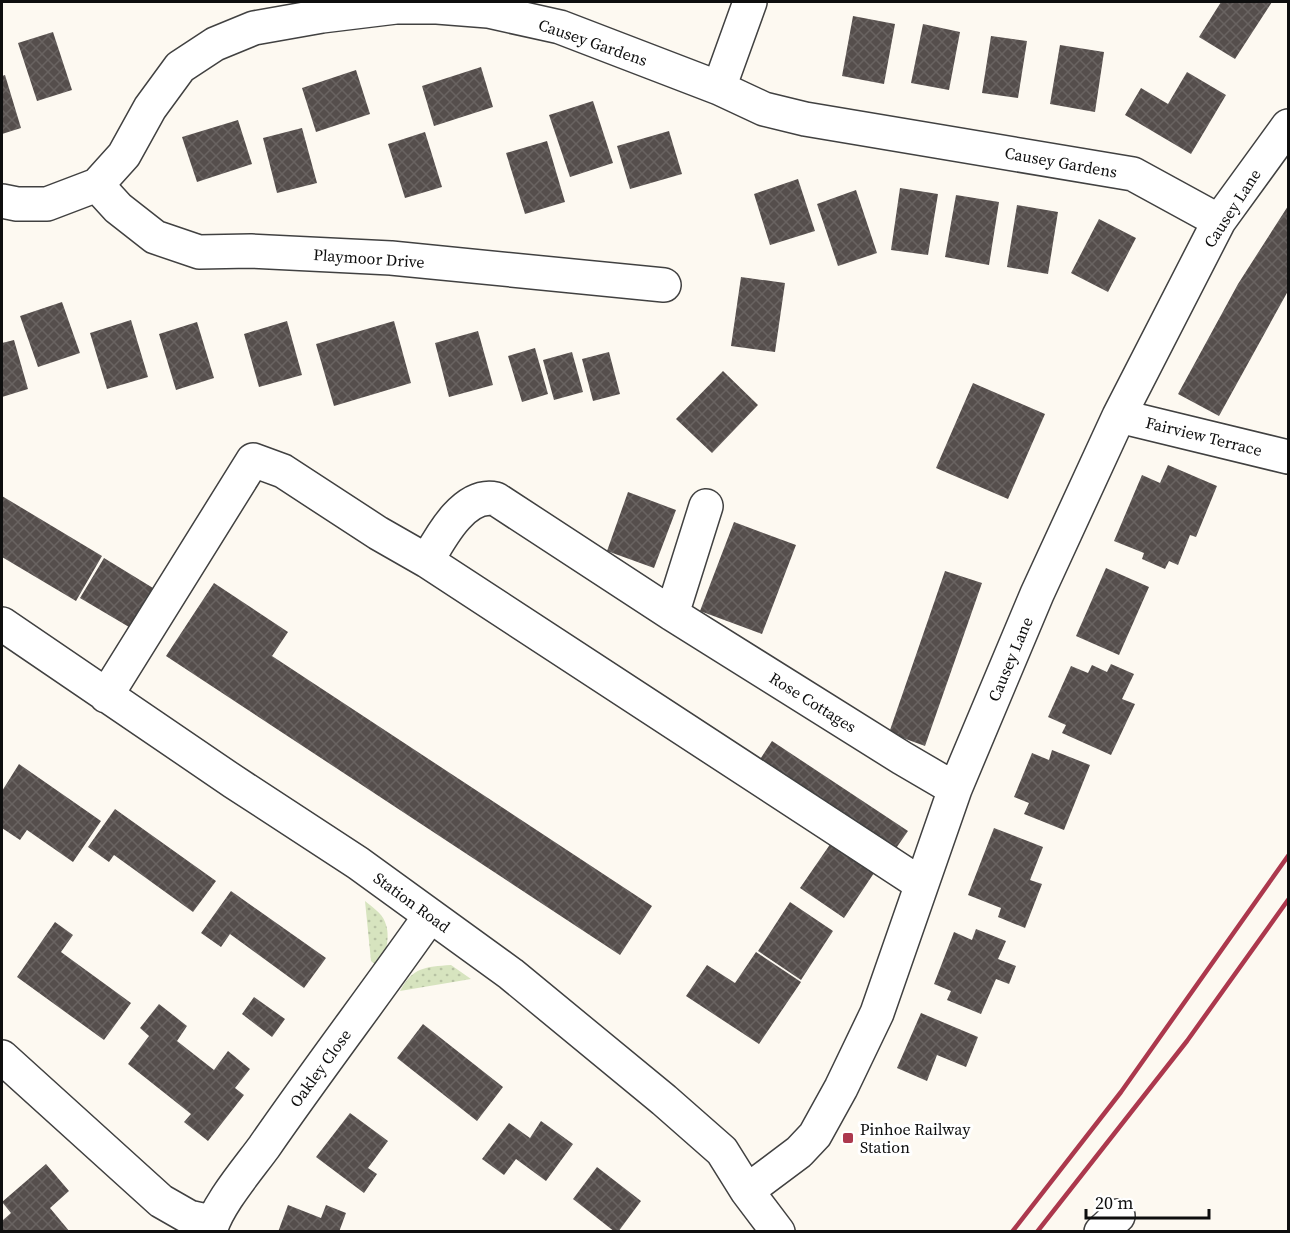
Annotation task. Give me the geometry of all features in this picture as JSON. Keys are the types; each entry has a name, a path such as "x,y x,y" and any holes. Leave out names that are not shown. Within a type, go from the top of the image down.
{"street":[{"path":"719,88 750,2"},
{"name":"Causey Gardens","path":"2,201 17,204 47,204 97,185 124,155 150,108 180,67 215,44 254,28 322,16 396,7 437,7 488,11 560,27 719,88 764,109 805,120 1133,174 1219,221"},
{"name":"Causey Lane","path":"747,1191 799,1152 815,1135 841,1088 877,1013 956,789 1037,594 1119,416 1219,221 1288,126"},
{"name":"Playmoor Drive","path":"97,185 118,208 155,237 199,252 251,251 391,258 664,285"},
{"name":"Fairview Terrace","path":"1119,416 1288,457"},
{"path":"106,696 253,460 283,471 428,561 921,884"},
{"name":"Rose Cottages","path":"428,561 444,531 455,518 473,503 490,498 496,499 672,614 902,758 956,789"},
{"path":"672,614 706,506"},
{"name":"Station Road","path":"2,624 106,696 358,863 511,974 722,1151 777,1232"},
{"name":"Oakley Close","path":"2,1057 161,1201 211,1227 324,1061 371,1001 430,916"}],"green space":[{"path":"365,901 377,910 387,927 387,945 378,967 371,961"},
{"path":"451,965 471,979 400,991 415,973"}],"building":[{"path":"1221,2 1272,2 1235,59 1199,37"},
{"path":"853,16 895,24 884,84 842,76"},
{"path":"923,24 960,32 949,90 911,83"},
{"path":"53,32 72,90 37,101 18,43"},
{"path":"991,36 1027,41 1018,98 982,93"},
{"path":"1060,45 1104,52 1095,112 1050,104"},
{"path":"481,67 493,107 434,126 422,86"},
{"path":"356,70 370,114 316,132 302,88"},
{"path":"1187,72 1226,95 1191,154 1125,115 1141,88 1168,104"},
{"path":"5,75 21,128 2,134 2,76"},
{"path":"593,101 613,163 570,177 549,115"},
{"path":"238,120 252,164 197,182 182,137"},
{"path":"302,128 317,183 277,193 263,138"},
{"path":"669,131 682,174 630,189 617,146"},
{"path":"425,132 442,187 405,198 388,144"},
{"path":"547,141 565,202 525,214 506,153"},
{"path":"798,179 815,231 770,245 754,194"},
{"path":"900,188 938,194 928,255 891,250"},
{"path":"856,190 877,253 838,266 817,204"},
{"path":"956,195 999,202 989,265 945,257"},
{"path":"1017,205 1058,212 1048,274 1007,267"},
{"path":"1288,206 1288,291 1219,416 1178,394 1238,284"},
{"path":"1099,219 1136,238 1108,292 1071,273"},
{"path":"741,277 785,283 775,352 731,346"},
{"path":"62,302 80,353 38,367 20,316"},
{"path":"131,320 148,377 107,389 90,333"},
{"path":"287,321 302,375 259,387 244,334"},
{"path":"394,321 411,383 334,406 316,344"},
{"path":"197,322 214,378 176,390 159,334"},
{"path":"478,331 493,385 449,397 435,343"},
{"path":"14,340 28,389 2,397 2,343"},
{"path":"535,348 548,394 522,402 508,356"},
{"path":"572,352 583,392 554,400 543,360"},
{"path":"609,352 620,394 593,401 582,359"},
{"path":"723,371 758,405 712,453 676,419"},
{"path":"973,383 1045,414 1008,499 936,468"},
{"path":"1168,465 1217,486 1196,537 1190,535 1178,565 1169,561 1165,569 1142,559 1144,553 1114,541 1142,475 1160,483"},
{"path":"628,492 676,510 654,568 607,551"},
{"path":"2,496 102,556 76,601 2,557"},
{"path":"734,522 796,545 762,634 700,611"},
{"path":"104,558 153,588 129,627 80,598"},
{"path":"1106,568 1149,587 1119,655 1076,636"},
{"path":"945,571 982,583 925,746 889,733"},
{"path":"214,583 288,632 272,656 652,906 620,955 166,656"},
{"path":"1111,664 1134,674 1122,699 1135,704 1111,755 1062,733 1066,725 1048,717 1071,666 1088,673 1092,665 1107,672"},
{"path":"772,741 908,831 892,854 757,764"},
{"path":"1052,750 1090,765 1064,830 1024,814 1029,803 1014,797 1032,753 1049,760"},
{"path":"19,764 101,821 73,862 27,830 20,840 2,828 2,791"},
{"path":"115,809 216,881 193,912 114,855 109,862 88,847"},
{"path":"994,828 1043,847 1030,880 1042,884 1025,928 998,917 1001,908 968,895"},
{"path":"831,843 874,873 844,918 800,888"},
{"path":"231,891 326,958 304,988 230,934 221,947 201,933"},
{"path":"790,902 833,931 801,980 758,951"},
{"path":"55,922 73,935 61,952 131,1003 104,1040 17,977"},
{"path":"976,929 1006,941 998,959 1016,966 1009,984 996,979 981,1014 947,1000 951,991 934,984 954,932 972,940"},
{"path":"756,952 801,982 759,1044 686,996 707,965 735,983"},
{"path":"254,997 285,1019 272,1037 242,1014"},
{"path":"159,1004 187,1026 177,1041 214,1070 228,1051 250,1069 235,1088 244,1095 208,1141 184,1122 191,1114 128,1064 149,1036 140,1028"},
{"path":"921,1013 978,1037 966,1067 937,1055 927,1081 897,1068"},
{"path":"423,1024 503,1087 477,1121 397,1058"},
{"path":"350,1113 388,1141 368,1168 377,1174 364,1193 316,1157"},
{"path":"541,1121 573,1144 546,1181 516,1159 504,1175 482,1159 509,1123 530,1138"},
{"path":"46,1164 69,1191 50,1208 70,1232 2,1232 2,1221 11,1213 2,1202"},
{"path":"597,1167 641,1201 618,1232 573,1199"},
{"path":"288,1205 321,1218 326,1205 346,1213 339,1232 278,1232"}],"railway":[{"path":"1012,1232 1121,1092 1288,856"},
{"path":"1037,1232 1187,1041 1288,900"}],"place":[{"name":"Pinhoe Railway Station","path":"848,1138"}]}
